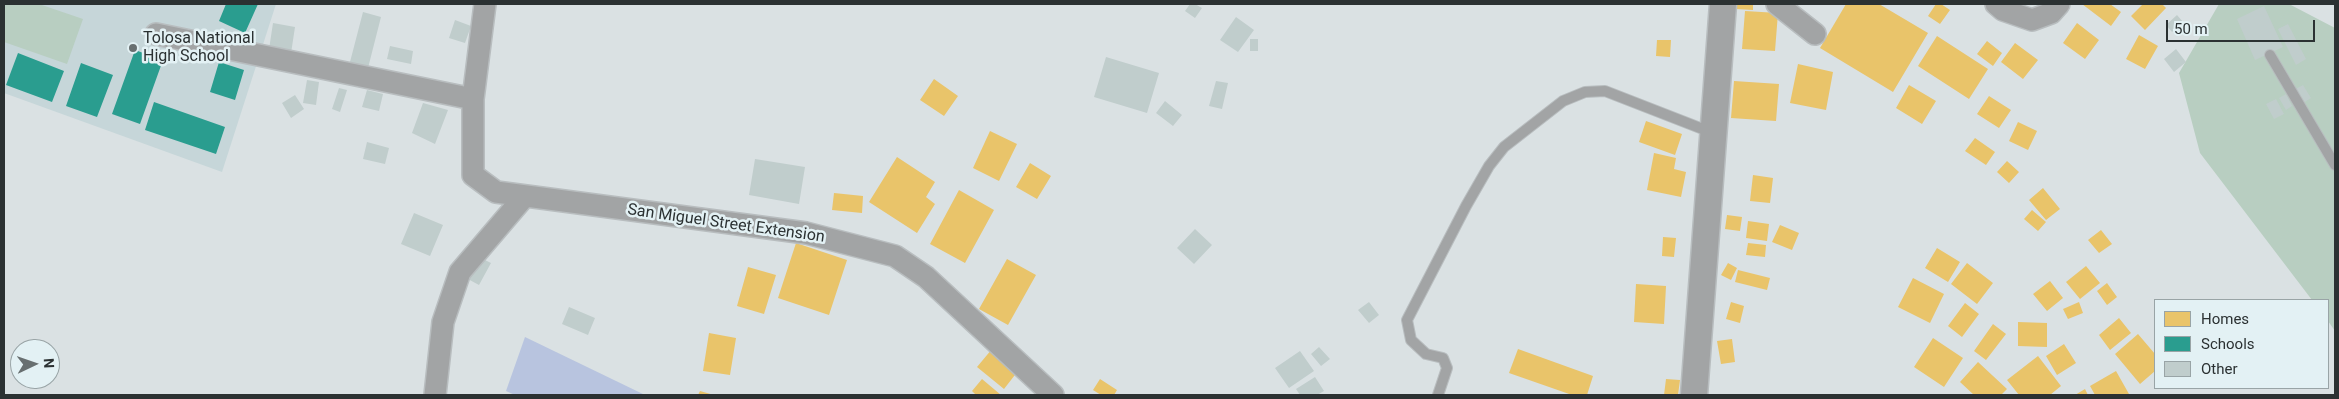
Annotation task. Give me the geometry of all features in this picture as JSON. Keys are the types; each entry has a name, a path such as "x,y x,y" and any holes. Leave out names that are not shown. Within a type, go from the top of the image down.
{"street":[{"path":"156,34 474,99 485,4"},
{"path":"1694,395 1723,4"},
{"path":"1777,4 1815,34"},
{"path":"1996,4 2003,10 2032,20 2051,13 2059,4"},
{"name":"San Miguel Street Extension","path":"474,99 472,175 496,192 806,232 895,256 926,276 1053,395"},
{"path":"435,395 443,322 460,272 524,197"}],"lane":[{"path":"2270,55 2335,165"},
{"path":"1438,395 1447,368 1443,358 1426,354 1412,340 1406,320 1466,206 1489,166 1504,147 1563,101 1585,92 1606,91 1714,133"}],"shaded area":[{"name":"Tolosa National High School","path":"4,4 276,4 222,172 4,93"}],"green space":[{"path":"4,4 39,4 83,19 67,64 4,42"},
{"path":"2219,4 2289,4 2335,28 2335,331 2329,322 2329,299 2311,299 2200,153 2179,73"}],"water":[{"path":"525,337 645,395 515,395 506,391"}],"building: Homes":[{"path":"1736,4 1753,4 1753,10 1736,9"},
{"path":"1846,4 1879,4 1928,33 1893,92 1820,48"},
{"path":"1936,4 1941,4 1950,10 1940,24 1928,16"},
{"path":"2082,4 2110,4 2121,12 2111,26"},
{"path":"2143,4 2162,4 2166,8 2145,30 2131,16"},
{"path":"1745,11 1778,13 1775,51 1742,49"},
{"path":"2077,23 2099,40 2085,59 2063,43"},
{"path":"2139,35 2158,46 2145,69 2126,59"},
{"path":"1937,36 1988,69 1969,99 1918,66"},
{"path":"1657,40 1671,40 1670,57 1656,56"},
{"path":"1987,41 2002,53 1993,66 1977,54"},
{"path":"2015,43 2038,60 2023,79 2001,62"},
{"path":"1798,64 1833,72 1826,110 1790,103"},
{"path":"934,79 958,96 944,116 920,100"},
{"path":"1734,81 1779,84 1776,121 1731,118"},
{"path":"1909,85 1936,101 1922,124 1896,108"},
{"path":"1989,96 2011,110 1999,128 1977,114"},
{"path":"1646,121 1682,134 1675,155 1639,142"},
{"path":"2018,122 2037,131 2028,150 2009,141"},
{"path":"990,131 1017,144 999,181 973,168"},
{"path":"1975,138 1995,152 1986,165 1965,151"},
{"path":"1654,153 1676,158 1674,169 1686,172 1681,197 1647,190"},
{"path":"897,157 935,182 926,197 935,204 917,233 869,202"},
{"path":"2007,161 2019,172 2009,183 1997,172"},
{"path":"1030,163 1051,176 1037,199 1016,187"},
{"path":"1753,175 1773,178 1770,203 1750,201"},
{"path":"2043,188 2060,209 2046,220 2029,200"},
{"path":"959,190 994,210 965,263 930,244"},
{"path":"834,193 863,196 862,213 832,210"},
{"path":"2032,210 2046,222 2038,231 2024,219"},
{"path":"1727,215 1742,217 1740,231 1725,229"},
{"path":"1748,221 1769,224 1767,241 1746,238"},
{"path":"1780,225 1799,233 1792,250 1772,242"},
{"path":"2101,230 2112,244 2099,253 2088,240"},
{"path":"1663,237 1676,238 1674,257 1662,256"},
{"path":"796,243 847,260 829,315 778,298"},
{"path":"1748,243 1766,245 1765,257 1746,255"},
{"path":"1937,248 1960,262 1948,282 1925,268"},
{"path":"1007,259 1036,275 1008,325 979,309"},
{"path":"1728,263 1737,268 1731,280 1721,275"},
{"path":"1967,263 1993,283 1977,304 1951,284"},
{"path":"2086,266 2100,283 2080,299 2066,282"},
{"path":"748,267 776,275 764,314 737,306"},
{"path":"1738,270 1770,278 1767,290 1735,282"},
{"path":"1913,278 1944,294 1930,323 1898,307"},
{"path":"2050,281 2063,298 2047,311 2033,294"},
{"path":"2107,283 2117,297 2107,305 2097,291"},
{"path":"1636,284 1666,286 1664,324 1634,322"},
{"path":"1731,302 1744,306 1740,323 1726,319"},
{"path":"2079,302 2083,313 2068,319 2063,309"},
{"path":"1965,303 1979,314 1962,337 1948,326"},
{"path":"2119,318 2131,333 2110,350 2099,335"},
{"path":"2018,322 2047,323 2047,347 2018,346"},
{"path":"1993,324 2006,334 1986,360 1974,351"},
{"path":"709,333 736,338 730,375 703,371"},
{"path":"2138,334 2154,353 2154,372 2140,384 2115,354"},
{"path":"1933,338 1963,358 1944,387 1914,367"},
{"path":"1732,339 1735,362 1721,364 1717,341"},
{"path":"2064,344 2076,363 2057,375 2046,356"},
{"path":"992,349 1018,371 1004,389 977,367"},
{"path":"1518,349 1593,376 1587,395 1572,395 1509,373"},
{"path":"2038,356 2061,386 2050,395 2019,395 2007,380"},
{"path":"1978,362 2007,389 2001,395 1974,395 1960,382"},
{"path":"2116,371 2129,394 2095,395 2090,386"},
{"path":"982,379 1001,395 976,395 972,391"},
{"path":"1100,379 1117,390 1114,395 1101,395 1093,390"},
{"path":"1666,379 1680,380 1678,395 1664,395"},
{"path":"2085,389 2088,395 2075,395"},
{"path":"700,391 714,395 698,395"}],"building: Schools":[{"path":"226,4 258,4 245,33 219,21"},
{"path":"135,50 163,60 140,124 112,114"},
{"path":"18,53 64,71 52,102 6,85"},
{"path":"219,62 244,70 235,100 210,92"},
{"path":"81,63 113,75 97,117 66,106"},
{"path":"154,102 225,127 216,154 145,130"}],"building: Other":[{"path":"1190,4 1195,4 1202,8 1195,18 1185,11"},
{"path":"2264,6 2283,47 2255,60 2237,19"},
{"path":"363,12 381,17 368,68 350,62"},
{"path":"2177,15 2183,22 2172,32 2166,25"},
{"path":"1236,17 1254,30 1238,52 1220,40"},
{"path":"455,20 471,26 465,43 449,38"},
{"path":"273,23 295,27 290,60 268,56"},
{"path":"2288,24 2306,59 2296,65 2278,29"},
{"path":"1250,39 1258,39 1258,51 1250,51"},
{"path":"390,46 413,51 411,64 387,59"},
{"path":"2176,49 2186,62 2174,72 2164,59"},
{"path":"1106,57 1159,73 1147,113 1094,97"},
{"path":"307,80 319,82 316,105 303,103"},
{"path":"1216,81 1228,83 1222,109 1209,106"},
{"path":"2303,85 2311,98 2300,105 2292,91"},
{"path":"339,88 347,90 340,112 332,109"},
{"path":"367,90 383,94 379,111 362,107"},
{"path":"2286,94 2292,106 2286,110 2279,98"},
{"path":"295,95 304,109 291,118 282,103"},
{"path":"2276,99 2284,114 2274,119 2266,104"},
{"path":"1165,101 1182,115 1173,126 1156,113"},
{"path":"423,103 448,110 435,144 412,133"},
{"path":"367,142 389,148 385,164 363,159"},
{"path":"755,159 805,167 799,204 749,195"},
{"path":"414,213 443,225 430,256 401,244"},
{"path":"1195,229 1212,245 1194,264 1177,248"},
{"path":"477,256 491,263 479,285 466,278"},
{"path":"1369,302 1379,315 1369,323 1358,310"},
{"path":"569,307 595,318 588,335 562,324"},
{"path":"1319,347 1330,359 1321,366 1311,354"},
{"path":"1300,351 1314,371 1289,388 1275,368"},
{"path":"1315,377 1324,391 1317,395 1300,395 1296,389"}],"place":[{"name":"Tolosa National High School","path":"133,48"}]}
